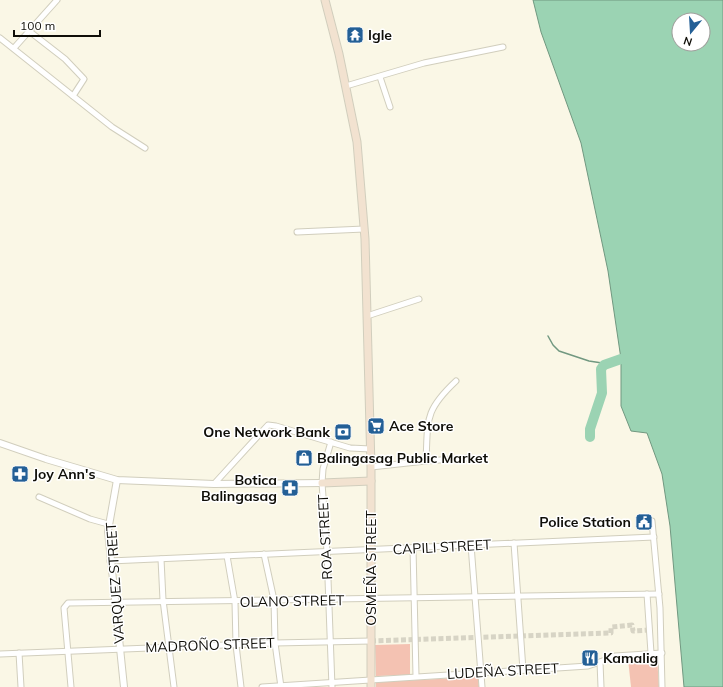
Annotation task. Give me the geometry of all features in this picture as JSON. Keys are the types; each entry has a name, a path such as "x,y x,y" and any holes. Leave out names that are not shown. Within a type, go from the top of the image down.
{"main road":[{"name":"OSMEÑA STREET","path":"325,0 346,86 357,142 364,229 371,467 371,684"},
{"path":"322,483 371,481"}],"street":[{"path":"14,48 57,0"},
{"path":"29,31 64,59 84,79 73,96"},
{"path":"0,38 112,127 145,148"},
{"path":"346,86 424,63 503,47"},
{"path":"380,77 390,107"},
{"path":"297,232 364,229"},
{"path":"367,316 419,299"},
{"path":"426,461 427,429 430,411 437,400 456,381"},
{"path":"214,484 268,425 350,448 370,450"},
{"name":"ROA STREET","path":"331,442 323,468 322,483 327,552 332,685"},
{"path":"0,443 46,459 117,480 214,484 322,483"},
{"path":"371,467 467,458"},
{"name":"VARQUEZ STREET","path":"117,480 108,524 114,602 124,687"},
{"path":"39,496 90,519 108,524"},
{"path":"652,522 659,594 662,687"},
{"name":"CAPILI STREET","path":"110,561 654,537"},
{"path":"514,543 523,670"},
{"path":"471,545 482,687"},
{"path":"413,548 416,676"},
{"path":"264,554 274,600 275,643 281,687"},
{"path":"228,556 235,602 236,645 241,687"},
{"path":"161,558 163,600 174,687"},
{"path":"647,594 651,653"},
{"name":"OLANO STREET","path":"68,650 64,608 66,604 70,602 163,600 235,602 274,600 659,594"},
{"name":"MADROÑO STREET","path":"0,654 119,648 371,641"},
{"path":"68,650 71,687"},
{"path":"18,653 21,687"},
{"name":"LUDEÑA STREET","path":"262,687 371,684 416,676 588,666 611,657 662,653"},
{"path":"600,662 601,687"}],"shaded area":[{"path":"533,0 723,0 723,687 684,687 670,526 662,474 647,433 631,431 621,406 621,359 608,271 581,143 541,32"},
{"path":"410,644 410,675 376,676 375,645"},
{"path":"657,657 659,687 631,687 628,659"},
{"path":"478,677 479,687 376,687 376,682"}],"waterway":[{"path":"548,336 553,345 559,351 589,361 602,363 621,359"},
{"path":"590,437 590,429 602,393 601,369 604,365 621,359"}],"tunnel":[{"path":"371,641 611,633 611,627 632,625 633,631 650,630"}],"place":[{"name":"Igle","path":"355,35"},
{"name":"Ace Store","path":"376,426"},
{"name":"One Network Bank","path":"343,432"},
{"name":"Balingasag Public Market","path":"304,458"},
{"name":"Joy Ann's","path":"20,474"},
{"name":"Botica Balingasag","path":"290,488"},
{"name":"Police Station","path":"644,522"},
{"name":"Kamalig","path":"590,658"}]}
